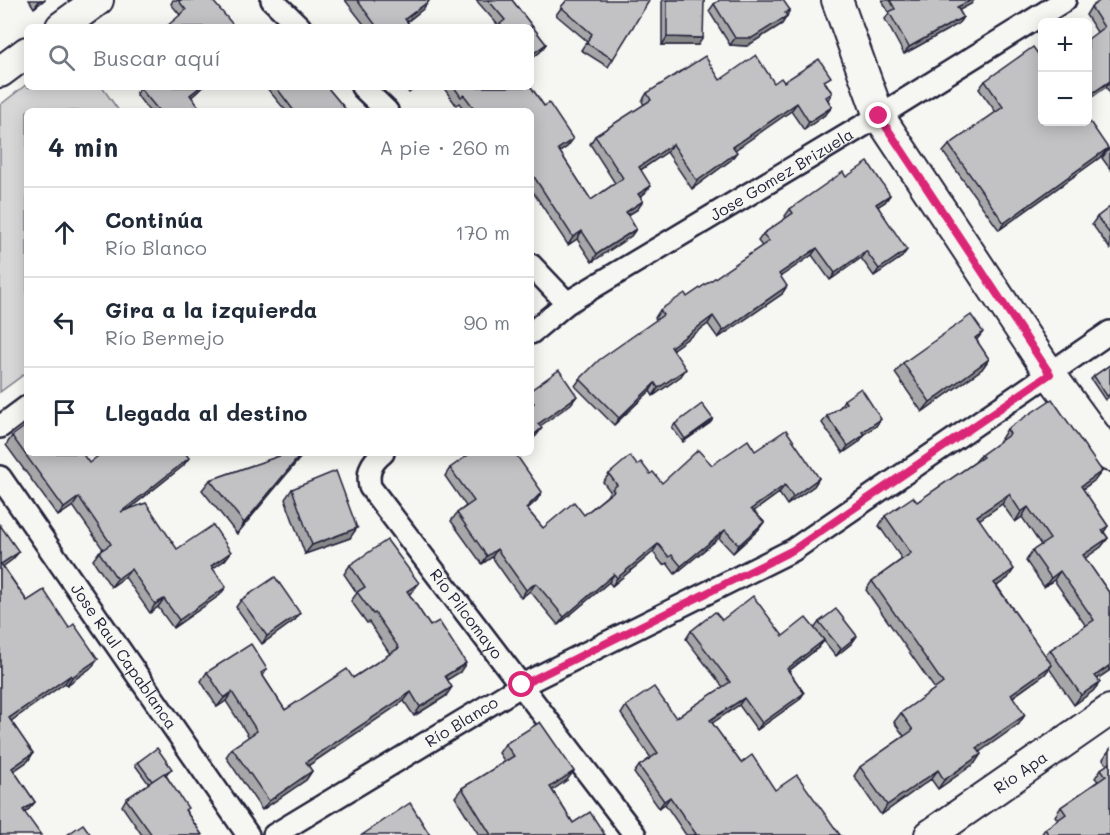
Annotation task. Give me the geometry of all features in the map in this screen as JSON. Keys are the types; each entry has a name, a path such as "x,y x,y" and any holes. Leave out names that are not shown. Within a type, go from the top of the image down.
{"street":[{"path":"65,24 98,0"},
{"path":"272,0 297,24"},
{"path":"837,0 879,116 1050,374 1110,456"},
{"name":"Jose Gomez Brizuela","path":"534,330 567,303 879,116 1065,0"},
{"path":"0,72 24,54"},
{"path":"365,90 384,108"},
{"path":"534,268 567,303"},
{"name":"Río Blanco","path":"274,835 522,685 793,550 1110,332"},
{"path":"0,427 24,409"},
{"name":"Río Pilcomayo","path":"379,456 372,462 367,476 369,487 634,835"},
{"name":"Jose Raul Capablanca","path":"0,477 248,835"},
{"name":"Río Apa","path":"930,835 1110,710"}],"shaded area":[{"path":"24,86 24,90 104,90 117,108 24,108 24,374 0,392 0,105"}],"building":[{"path":"178,0 212,0 232,24 170,24 186,10"},
{"path":"357,0 429,1 405,19 409,24 375,24"},
{"path":"488,0 512,0 531,24 500,24 505,20"},
{"path":"567,0 649,1 613,59 586,43 592,34 561,7"},
{"path":"667,0 704,0 703,38 667,37"},
{"path":"720,0 783,0 790,10 785,13 787,16 752,38 735,38 714,4"},
{"path":"890,0 971,0 957,7 963,17 909,47 889,12 895,9"},
{"path":"1101,0 1108,0 1110,3 1110,81 1092,93 1092,36 1104,27 1091,7"},
{"path":"534,28 546,44 534,53"},
{"path":"1033,47 1038,54 1038,126 1092,125 1108,148 1004,223 949,145 1003,107 985,81"},
{"path":"756,55 774,83 781,78 784,82 819,59 831,77 824,81 832,93 826,97 832,107 809,122 797,103 733,147 737,152 697,181 673,144 639,167 651,186 638,194 643,201 626,212 636,229 597,254 582,231 573,237 534,177 534,108 474,108 464,95 461,97 456,90 533,90 544,106 549,103 573,139 558,149 591,200 623,178 595,136 651,100 647,93 705,56 720,80"},
{"path":"142,90 196,90 190,95 200,108 157,108"},
{"path":"278,90 330,90 344,108 292,108"},
{"path":"868,162 890,195 876,204 907,250 879,269 866,251 835,273 817,248 779,274 787,286 723,331 713,316 671,347 686,369 658,388 655,383 619,418 580,379 599,360 663,315 660,310 685,293 687,297 769,241 763,234 793,213 790,209 843,172 846,177"},
{"path":"1110,207 1110,234 1097,217"},
{"path":"971,315 983,332 975,338 989,359 930,402 903,363"},
{"path":"1110,365 1110,394 1107,396 1094,376"},
{"path":"559,370 577,396 538,424 542,428 534,435 534,403 534,388"},
{"path":"861,388 881,419 862,432 864,435 848,446 827,416 846,403 844,400"},
{"path":"1052,399 1102,471 1081,486 1108,526 1102,530 1108,538 1083,555 1110,594 1110,665 1095,676 1100,682 1081,695 1050,650 1094,620 1060,571 1051,578 1032,551 1050,539 1028,507 1021,512 1009,494 977,516 1014,569 994,583 1052,665 1011,694 1025,715 977,748 981,754 944,780 938,770 887,805 860,767 913,730 901,713 943,683 872,581 911,553 885,516 913,497 917,502 983,457 981,455 1010,434 1007,429"},
{"path":"702,404 713,419 685,439 675,424"},
{"path":"24,427 24,453 12,436"},
{"path":"786,430 819,478 793,497 785,485 751,509 764,522 739,545 725,530 681,566 658,544 617,578 614,574 564,617 536,583 526,590 497,549 487,556 457,513 474,501 450,468 467,456 517,456 542,492 526,508 543,528 574,502 584,515 614,491 612,489 617,485 609,474 630,456 637,465 641,462 650,474 653,472 662,483 698,450 712,465 748,440 755,451"},
{"path":"26,456 84,456 89,463 98,456 187,456 189,458 121,512 146,503 177,549 213,525 231,552 211,566 226,587 179,620 164,599 155,604 131,569 117,579 99,552 111,544 79,497 64,508"},
{"path":"279,456 300,456 244,523 210,480"},
{"path":"336,471 357,528 312,545 292,489"},
{"path":"0,525 19,552 1,564 27,601 44,590 69,628 74,624 98,659 9,718 33,753 12,768 35,802 23,810 41,835 0,835"},
{"path":"387,540 419,583 407,591 430,626 439,621 466,663 445,676 452,687 420,707 411,692 306,762 312,771 269,801 232,748 257,731 232,692 224,698 207,672 251,644 267,669 261,673 285,710 347,669 353,678 399,648 375,613 373,614 357,592 365,587 350,565"},
{"path":"275,577 300,613 267,636 241,600"},
{"path":"753,596 783,636 806,618 824,640 787,669 804,693 762,723 744,698 710,720 741,763 752,755 775,790 797,775 840,835 695,835 670,797 664,801 639,766 658,753 626,706 654,687 676,718 730,682 691,631 715,612 722,620"},
{"path":"836,609 857,636 841,649 819,622"},
{"path":"540,722 574,771 550,787 573,823 590,812 605,835 491,835 462,788 514,756 505,744"},
{"path":"157,748 172,769 152,781 138,762"},
{"path":"1110,763 1110,835 1049,835 1045,829 1066,814 1061,807 1106,776 1101,769"},
{"path":"164,773 188,808 185,810 202,835 152,835 126,799"},
{"path":"410,803 430,835 362,835"},
{"path":"83,824 91,835 67,835"}],"route":[{"path":"522,685 793,550 1050,374 879,116"}]}
